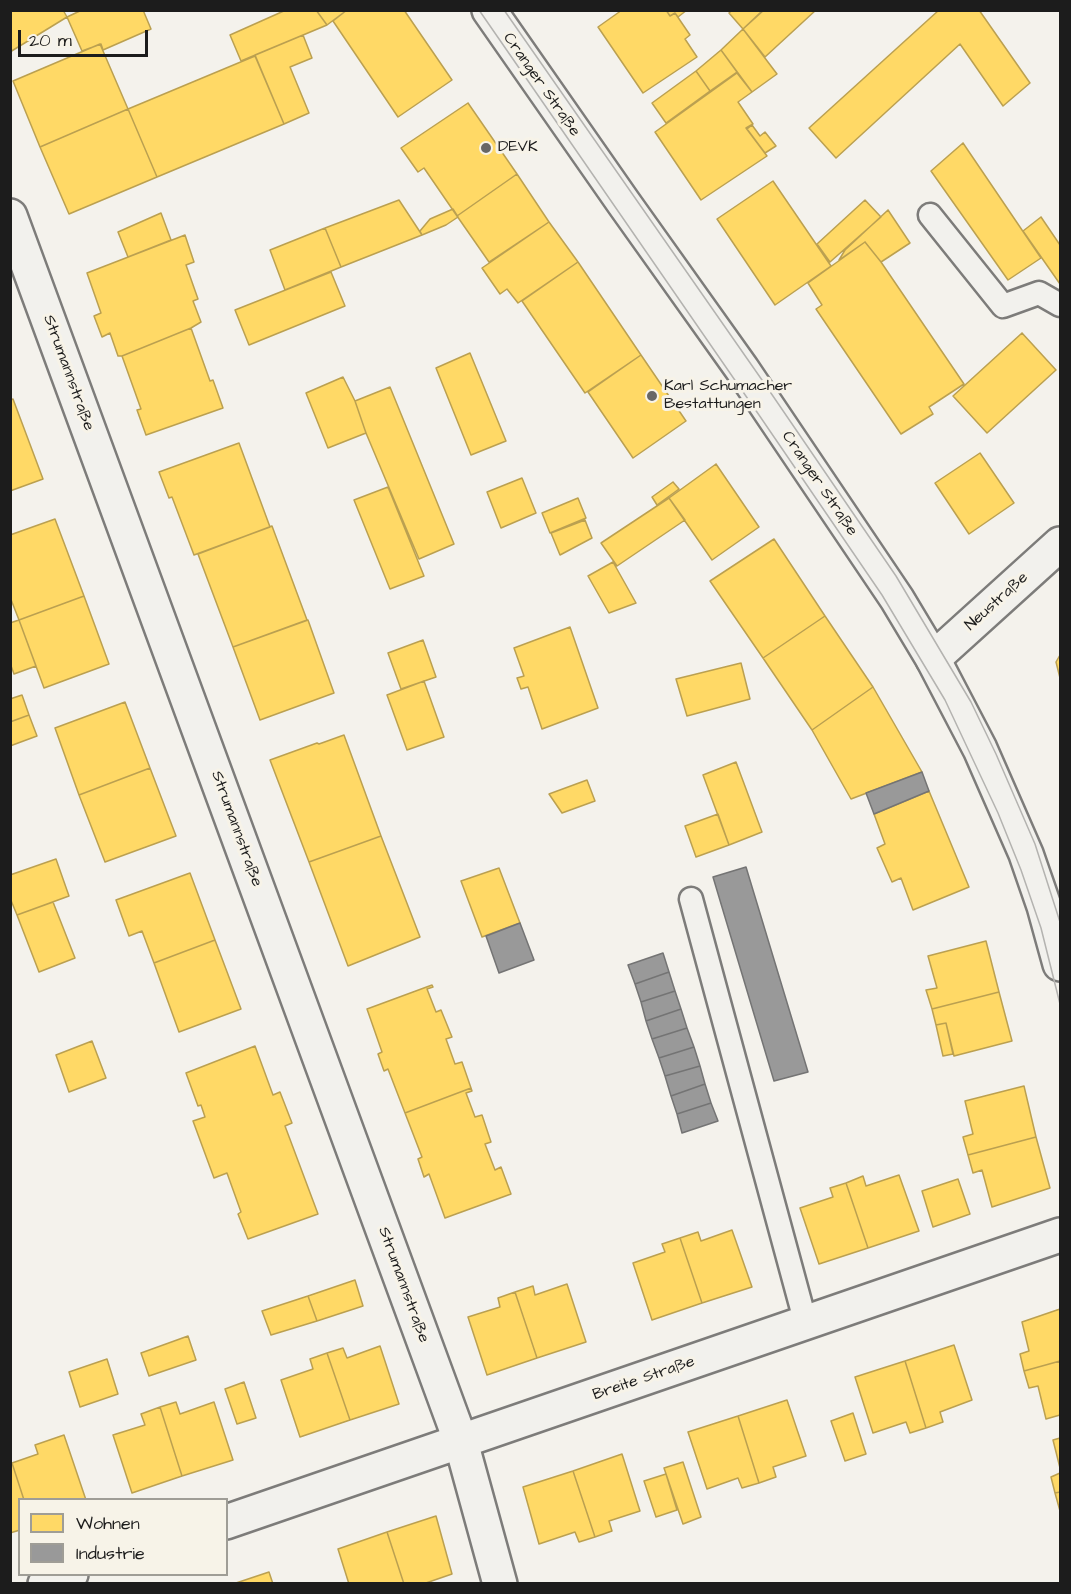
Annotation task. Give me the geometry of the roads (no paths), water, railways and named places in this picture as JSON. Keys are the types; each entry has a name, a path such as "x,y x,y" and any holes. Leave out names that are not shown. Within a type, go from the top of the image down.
{"street":[{"name":"Cranger Straße","path":"489,10 747,376 897,599 933,659 980,749 1026,854 1044,906 1060,964"},
{"name":"Strumannstraße","path":"10,216 461,1442 500,1584"},
{"name":"Neustraße","path":"933,659 1060,544"},
{"name":"Breite Straße","path":"228,1521 1060,1235"},
{"path":"45,1584 68,1576"}],"lane":[{"path":"930,215 1003,306 1039,293 1060,305"},
{"path":"691,899 806,1324"}],"tram line":[{"path":"479,10 882,595 945,700 998,813 1021,870 1041,928 1060,1004"},
{"path":"504,10 896,576 971,702 996,754 1035,844 1060,922"}],"place":[{"name":"DEVK","path":"486,148"},
{"name":"Karl Schumacher Bestattungen","path":"652,396"}]}
